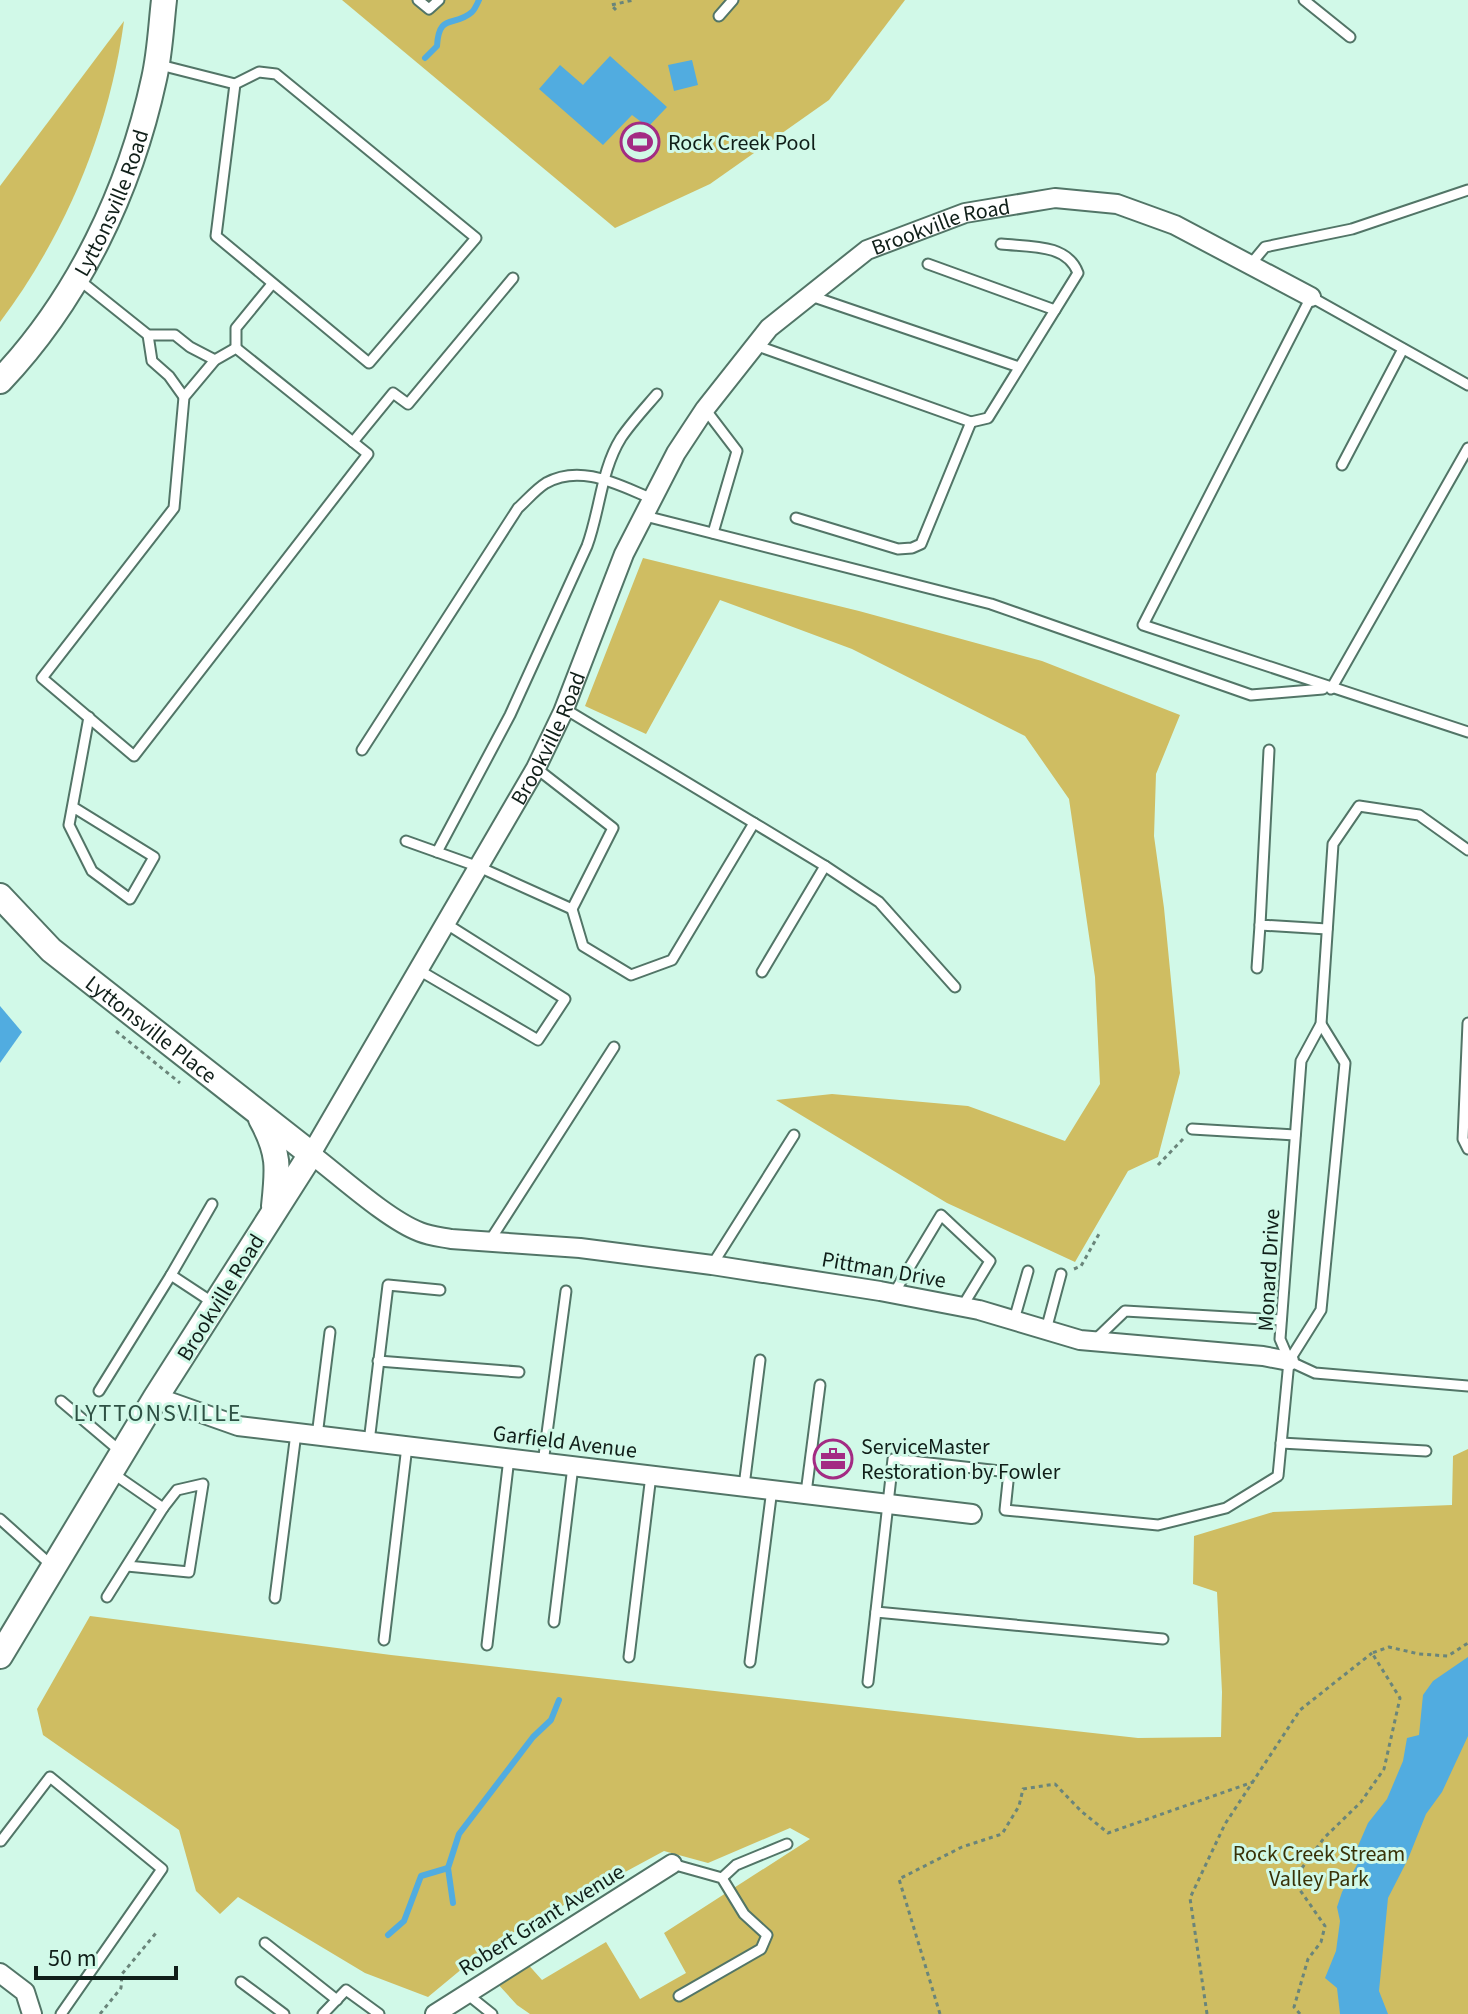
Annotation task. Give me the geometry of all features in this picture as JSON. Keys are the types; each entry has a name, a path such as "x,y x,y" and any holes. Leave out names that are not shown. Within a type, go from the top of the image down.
{"street":[{"name":"Lyttonsville Road","path":"0,381 58,311 122,186 157,64 164,0"},
{"name":"Brookville Road","path":"0,1656 156,1397 311,1154 479,867 536,768 565,709 624,554 676,453 705,409 769,328 867,250 965,213 1055,198 1117,204 1175,225 1311,297"},
{"name":"Lyttonsville Place","path":"0,896 41,941 311,1154"},
{"path":"258,1113 274,1141 278,1169 274,1211"},
{"name":"Pittman Drive","path":"311,1154 395,1218 420,1232 451,1239 580,1248 712,1265 894,1293 1014,1320 1080,1340 1289,1361"},
{"name":"Garfield Avenue","path":"156,1397 238,1426 972,1514"},
{"name":"Robert Grant Avenue","path":"435,2014 672,1864"},
{"path":"0,1973 25,1992 32,2014"}],"lane":[{"path":"418,0 429,9 439,0"},
{"path":"719,16 733,0"},
{"path":"1304,0 1350,37"},
{"path":"157,64 235,84 259,72 276,74 476,238 369,363 216,236 235,84"},
{"path":"1250,265 1265,247 1352,229 1468,190"},
{"path":"755,345 971,422 988,418 1078,273 1074,263 1058,251 1001,244"},
{"path":"928,264 1055,310"},
{"path":"77,278 148,335 175,335 215,360"},
{"path":"353,442 393,393 408,404 513,278"},
{"path":"236,348 236,328 272,284"},
{"path":"809,296 1019,367"},
{"path":"1468,385 1311,297 1143,625 1468,732"},
{"path":"148,335 152,361 169,376 184,397"},
{"path":"236,348 368,454 134,756 42,678 174,508 184,397 215,360 236,348"},
{"path":"1342,465 1403,349"},
{"path":"437,852 510,715 587,546 597,520 604,479 620,439 657,394"},
{"path":"705,409 737,451 713,533"},
{"path":"796,518 898,549 921,544 971,422"},
{"path":"1331,689 1468,448"},
{"path":"362,750 518,508 546,483 576,474 604,479 649,508 713,533 991,604 1251,695 1331,689"},
{"path":"565,709 879,902 955,987"},
{"path":"73,807 154,857 130,899 92,871 69,825 89,717"},
{"path":"1257,968 1269,750"},
{"path":"536,768 613,828 572,909 583,946 631,975 672,960 754,823"},
{"name":"Monard Drive","path":"1289,1361 1280,1339 1301,1061 1321,1024 1333,844 1359,806 1419,815 1468,850"},
{"path":"406,841 479,867 572,909"},
{"path":"762,972 825,866"},
{"path":"417,969 538,1040 565,999 445,923"},
{"path":"1260,925 1327,929"},
{"path":"1468,1023 1463,1139 1468,1149"},
{"name":"Monard Drive","path":"1289,1361 1321,1310 1345,1063 1321,1024"},
{"path":"489,1242 614,1047"},
{"path":"1192,1129 1295,1135"},
{"path":"712,1265 794,1135"},
{"path":"99,1391 212,1204"},
{"path":"894,1293 941,1215 990,1261 962,1307"},
{"path":"1014,1320 1028,1271"},
{"path":"1046,1330 1061,1274"},
{"path":"171,1275 215,1304"},
{"path":"369,1442 388,1285 440,1290"},
{"path":"543,1463 566,1291"},
{"path":"1094,1341 1125,1311 1281,1320"},
{"path":"317,1436 330,1332"},
{"path":"744,1486 760,1360"},
{"path":"378,1361 519,1372"},
{"path":"868,1682 893,1459 1009,1472 1005,1510 1158,1525 1226,1508 1278,1476 1289,1361"},
{"name":"Pittman Drive","path":"1289,1361 1315,1373 1468,1386"},
{"path":"806,1493 820,1385"},
{"path":"61,1401 163,1508"},
{"path":"275,1598 296,1433"},
{"path":"1281,1443 1426,1451"},
{"path":"384,1640 407,1446"},
{"path":"487,1645 509,1458"},
{"path":"554,1622 573,1466"},
{"path":"629,1657 651,1475"},
{"path":"107,1597 163,1508 177,1490 203,1484 189,1572 127,1566"},
{"path":"750,1662 772,1489"},
{"path":"0,1519 54,1567"},
{"path":"876,1612 1163,1639"},
{"path":"1,1841 50,1777 162,1869 61,2014"},
{"path":"722,1878 736,1865 787,1844"},
{"path":"672,1864 722,1878 744,1914 767,1935 761,1949 679,1996"},
{"path":"265,1943 337,2000"},
{"path":"241,1982 284,2014"},
{"path":"323,2014 346,1990 379,2014"},
{"path":"467,1994 492,2014"}],"path":[{"path":"609,2 634,0"},
{"path":"609,2 616,10"},
{"path":"112,1027 180,1083"},
{"path":"1158,1165 1192,1129"},
{"path":"1061,1274 1081,1266 1099,1234"},
{"path":"1207,2014 1190,1898 1225,1824 1300,1710 1372,1653 1389,1647 1448,1656 1468,1643"},
{"path":"1300,2014 1294,2007 1308,1959 1321,1942 1325,1926 1293,1880 1324,1838 1361,1802 1384,1769 1397,1717 1400,1698 1372,1653"},
{"path":"940,2014 899,1879 962,1847 1002,1834 1019,1806 1023,1789 1055,1784 1108,1833 1253,1782"},
{"path":"100,2014 121,1988 122,1974 156,1933"}],"green space":[{"name":"Rock Creek Pool","path":"342,0 905,0 829,100 710,184 615,228"},
{"path":"124,21 108,102 81,179 45,253 0,322 0,186"},
{"path":"643,558 859,611 1042,661 1180,715 1156,774 1154,836 1180,1073 1158,1157 1128,1171 1075,1262 947,1203 776,1100 832,1094 968,1106 1065,1141 1100,1084 1095,977 1069,799 1025,736 852,649 720,600 646,734 585,706"},
{"name":"Rock Creek Stream Valley Park","path":"1468,1449 1468,2014 530,2014 496,1982 525,1961 542,1980 606,1942 640,1999 686,1973 664,1933 810,1839 790,1828 708,1863 664,1851 492,1944 428,1997 365,1973 238,1897 220,1914 196,1891 179,1830 43,1735 37,1709 90,1616 391,1655 1138,1738 1221,1737 1217,1592 1193,1584 1194,1536 1273,1512 1452,1505 1453,1456"}],"water":[{"path":"610,56 667,107 648,127 632,115 603,145 539,89 560,65 583,85"},
{"path":"692,60 698,85 674,91 668,65"},
{"path":"0,1006 22,1032 0,1063"},
{"path":"1468,1657 1468,1736 1442,1792 1426,1814 1388,1898 1379,1991 1388,2014 1340,2014 1337,1988 1325,1978 1336,1951 1340,1921 1337,1907 1359,1861 1358,1846 1368,1823 1387,1799 1403,1761 1407,1738 1419,1735 1423,1695 1433,1681"}],"waterway":[{"path":"425,58 437,46 438,35 444,25 465,17 479,0"},
{"path":"453,1903 448,1868 459,1834 533,1737 551,1720 559,1700"},
{"path":"388,1935 404,1921 421,1876 448,1868"}],"place":[{"name":"Rock Creek Pool","path":"640,142"},
{"name":"ServiceMaster Restoration by Fowler","path":"833,1459"}],"district":[{"name":"LYTTONSVILLE","path":"158,1413"}]}
